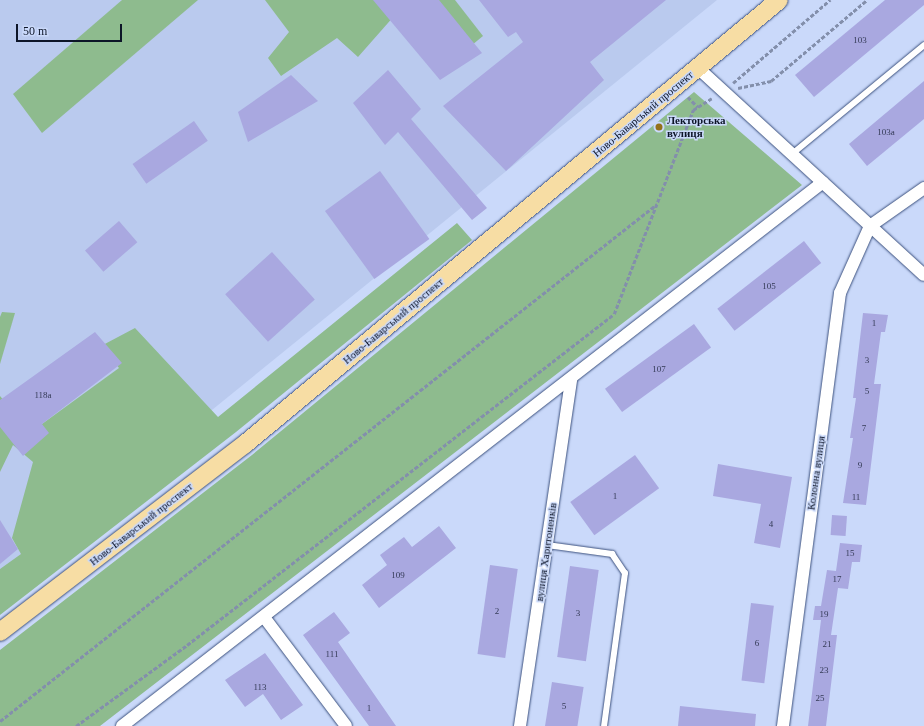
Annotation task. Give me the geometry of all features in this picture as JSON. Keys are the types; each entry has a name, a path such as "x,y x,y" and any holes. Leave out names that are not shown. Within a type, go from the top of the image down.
{"main road":[{"name":"Ново-Баварський проспект","path":"0,632 245,444 779,0"}],"street":[{"path":"698,68 924,275"},
{"path":"122,726 823,182"},
{"path":"870,226 924,188"},
{"name":"Колонна вулиця","path":"783,726 840,293 870,226"},
{"name":"вулиця Харитоненків","path":"520,726 571,379"},
{"path":"264,617 346,726"}],"lane":[{"path":"792,154 924,45"},
{"path":"547,544 612,554 625,573 604,726"}],"path":[{"path":"76,726 186,645 614,314 693,110 724,91 830,0"},
{"path":"724,91 771,81 867,0"},
{"path":"687,96 698,107"},
{"path":"0,721 657,204"}],"shaded area":[{"path":"0,0 717,0 0,582"}],"green space":[{"path":"122,0 198,0 42,133 13,94"},
{"path":"265,0 383,0 395,15 358,57 337,38 281,76 268,58 289,32"},
{"path":"436,0 455,0 483,36 472,45"},
{"path":"694,92 802,185 100,726 0,726 0,650 252,455"},
{"path":"457,223 472,240 236,432 0,615 0,569 21,554 12,538 33,462 13,445 0,472 0,396 31,432 119,368 101,346 135,328 218,417"},
{"path":"2,312 15,313 0,364 0,317"}],"building":[{"path":"373,0 439,0 482,53 440,80"},
{"path":"479,0 666,0 590,62 604,80 506,171 443,106 523,42 516,32 508,37"},
{"path":"885,0 924,0 924,5 814,97 795,75"},
{"path":"388,70 421,109 411,119 487,208 472,220 398,132 385,145 353,103"},
{"path":"291,75 318,101 248,142 238,112"},
{"path":"924,81 924,119 867,166 849,144"},
{"path":"194,121 208,141 146,184 133,164"},
{"path":"380,171 429,239 374,279 325,211"},
{"path":"119,221 137,242 103,272 85,251"},
{"path":"804,241 821,263 735,331 717,309"},
{"path":"272,252 315,300 268,342 225,294"},
{"path":"863,313 888,315 885,332 881,332 874,384 881,384 866,505 843,503 853,438 850,438 856,398 853,398"},
{"path":"694,324 711,347 622,412 605,389"},
{"path":"95,332 122,363 42,424 49,433 23,456 0,427 0,400"},
{"path":"635,455 659,488 594,535 570,502"},
{"path":"718,464 792,477 780,548 754,543 761,504 713,496"},
{"path":"832,515 847,516 846,536 831,535"},
{"path":"0,520 18,549 0,564"},
{"path":"439,526 456,548 379,608 362,585 387,565 380,555 404,537 412,547"},
{"path":"840,543 862,545 860,562 852,562 848,589 838,588 831,635 837,635 826,726 808,726 821,620 813,620 815,606 821,606 827,570 836,571"},
{"path":"490,565 518,569 505,658 477,654"},
{"path":"570,566 599,570 586,661 557,657"},
{"path":"751,603 774,606 764,683 741,680"},
{"path":"334,612 350,633 338,642 396,726 369,726 303,635"},
{"path":"265,653 303,705 281,720 263,694 245,707 225,680"},
{"path":"552,682 584,687 577,726 545,726"},
{"path":"680,706 756,714 755,726 678,726"}],"place":[{"name":"Лекторська вулиця","path":"659,127"}]}
